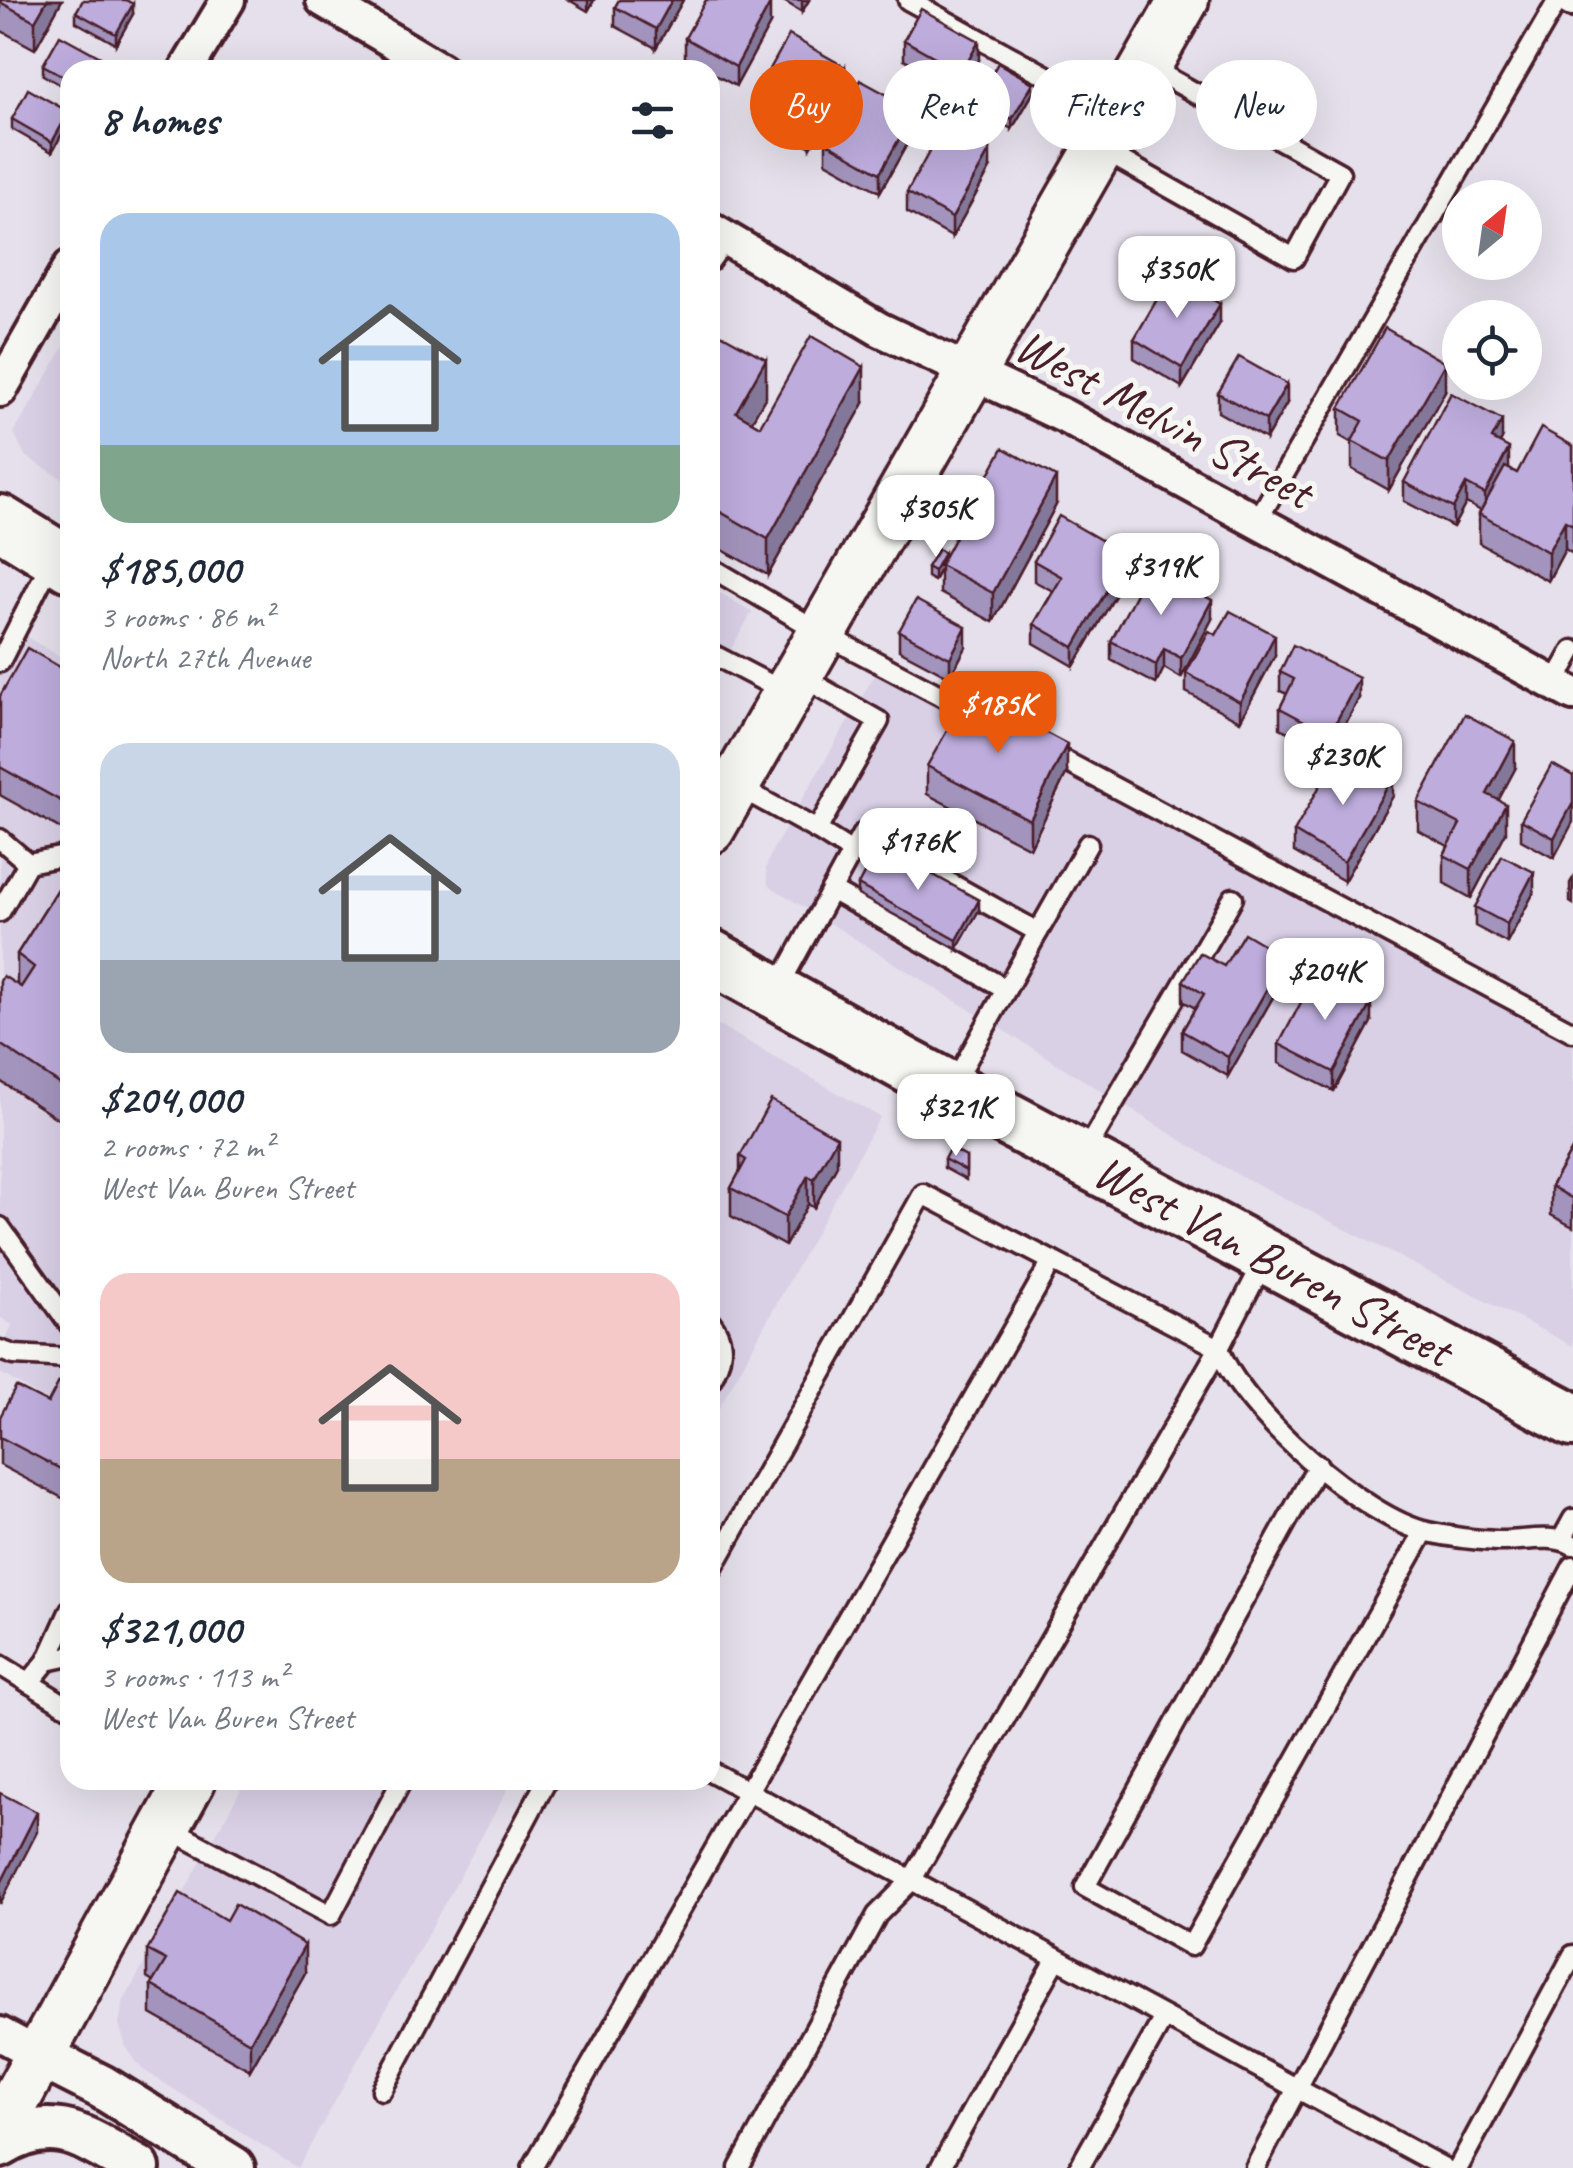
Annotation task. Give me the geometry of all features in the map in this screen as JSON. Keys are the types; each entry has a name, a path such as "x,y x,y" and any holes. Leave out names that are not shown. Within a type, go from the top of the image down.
{"main road":[{"path":"1150,60 1184,0"},
{"path":"720,810 1100,150"},
{"path":"0,522 60,559"},
{"name":"West Van Buren Street","path":"720,962 1573,1420"},
{"path":"0,2128 20,2045 166,1826 186,1790"}],"street":[{"path":"192,60 228,0"},
{"path":"322,0 424,60"},
{"name":"West Melvin Street","path":"720,246 879,330 1064,416 1563,689"},
{"path":"0,390 60,285"},
{"path":"20,2045 102,2086 233,2168"},
{"path":"0,2146 36,2129 55,2128 79,2136 138,2168"}],"lane":[{"path":"908,0 1030,80"},
{"path":"1256,521 1558,0"},
{"path":"1136,150 1294,258 1340,174 1176,82"},
{"path":"0,662 60,563"},
{"path":"720,573 822,633 1005,729"},
{"path":"1563,689 1573,650"},
{"path":"720,656 879,721 817,830"},
{"path":"1040,748 1573,1032"},
{"path":"735,784 852,852"},
{"path":"775,992 862,834 1038,932"},
{"path":"0,839 28,864"},
{"path":"952,1089 1088,844"},
{"path":"0,912 28,864 60,857"},
{"path":"831,890 1006,988"},
{"path":"1082,1158 1233,898"},
{"path":"720,1556 923,1194 1219,1348 1225,1367 1252,1400 1354,1497 1424,1532 1496,1541 1567,1542 1573,1519"},
{"path":"0,1227 60,1310"},
{"path":"739,2168 877,1915 911,1881 1219,1348 1266,1256"},
{"path":"532,2168 1052,1261"},
{"path":"0,1350 14,1355 60,1357"},
{"path":"1318,1465 1085,1887 1191,1946 1424,1532"},
{"path":"1255,2168 1573,1566"},
{"path":"29,1683 47,1661 60,1632"},
{"path":"47,1661 60,1658"},
{"path":"0,1666 60,1702"},
{"path":"720,1776 1444,2168"},
{"path":"166,1826 330,1915 397,1790"},
{"path":"382,2090 542,1790"},
{"path":"1458,2168 1573,1955"},
{"path":"940,2168 1056,1960"},
{"path":"1079,2168 1163,2019"}],"shaded area":[{"path":"60,354 60,477 25,456 14,433"},
{"path":"720,593 752,612 720,668"},
{"path":"7,626 60,656 60,1408 0,1373 0,1354 12,1325 0,1317 0,638"},
{"path":"877,671 1573,1044 1573,1346 1226,1168 768,885 766,868 771,853"},
{"path":"720,1026 880,1117 720,1406"},
{"path":"240,1790 507,1790 298,2168 142,2069 126,2047 119,2024 123,2002"}],"building":[{"path":"0,0 47,0 35,21"},
{"path":"83,0 126,0 133,4 116,34 76,12"},
{"path":"619,0 672,0 656,29 615,7"},
{"path":"706,0 762,0 770,4 736,67 685,38"},
{"path":"921,9 979,41 969,60 940,60 904,40"},
{"path":"60,35 102,58 60,60 60,74 43,65"},
{"path":"789,35 833,60 775,60"},
{"path":"1010,70 1030,81 1010,118"},
{"path":"863,82 883,93 883,150 893,150 880,173 840,150 863,150"},
{"path":"28,89 60,107 60,128 52,142 12,119"},
{"path":"930,150 990,150 952,218 907,192"},
{"path":"1171,275 1220,304 1182,368 1134,339"},
{"path":"1385,328 1442,361 1442,368 1389,461 1352,441 1363,421 1340,408"},
{"path":"720,334 766,359 736,412 760,426 811,336 864,367 768,539 720,512"},
{"path":"1239,357 1287,384 1266,420 1218,393"},
{"path":"1447,400 1464,400 1502,420 1492,439 1509,448 1485,494 1466,484 1453,508 1404,482"},
{"path":"1541,428 1573,446 1573,525 1565,521 1548,552 1479,514 1505,467 1517,473"},
{"path":"1003,448 1056,477 993,593 940,565"},
{"path":"1059,516 1127,555 1074,647 1034,624 1062,577 1034,561"},
{"path":"938,549 944,553 934,571 927,567"},
{"path":"1150,567 1212,600 1181,658 1164,649 1156,665 1111,641"},
{"path":"916,600 966,627 950,658 899,631"},
{"path":"1230,611 1275,635 1240,702 1186,673 1209,631 1216,635"},
{"path":"1293,645 1359,678 1322,749 1298,737 1306,722 1280,708 1294,679 1280,672"},
{"path":"27,648 60,667 60,800 0,767 0,696"},
{"path":"969,692 1067,744 1030,820 927,766"},
{"path":"1465,714 1515,741 1487,794 1506,804 1471,869 1444,855 1460,824 1418,802"},
{"path":"1334,761 1360,776 1368,762 1393,777 1344,862 1294,832"},
{"path":"1552,764 1573,776 1573,803 1554,838 1521,820"},
{"path":"879,845 979,900 957,940 858,885"},
{"path":"1502,856 1534,872 1507,924 1475,907"},
{"path":"60,886 60,1084 0,1044 0,981 3,976 21,987 34,967 17,954"},
{"path":"1244,933 1285,957 1228,1057 1182,1031 1204,994 1183,981 1200,953 1224,966"},
{"path":"1316,974 1371,1003 1334,1072 1279,1044"},
{"path":"771,1100 837,1137 814,1179 808,1176 785,1217 731,1188 746,1160 740,1156"},
{"path":"950,1148 966,1157 966,1171 944,1159"},
{"path":"1573,1148 1573,1199 1551,1186"},
{"path":"60,1382 60,1469 0,1437 0,1417 16,1387 48,1403"},
{"path":"0,1793 37,1812 0,1885"},
{"path":"180,1893 226,1920 235,1904 305,1945 250,2042 151,1985 166,1960 147,1950"}]}
